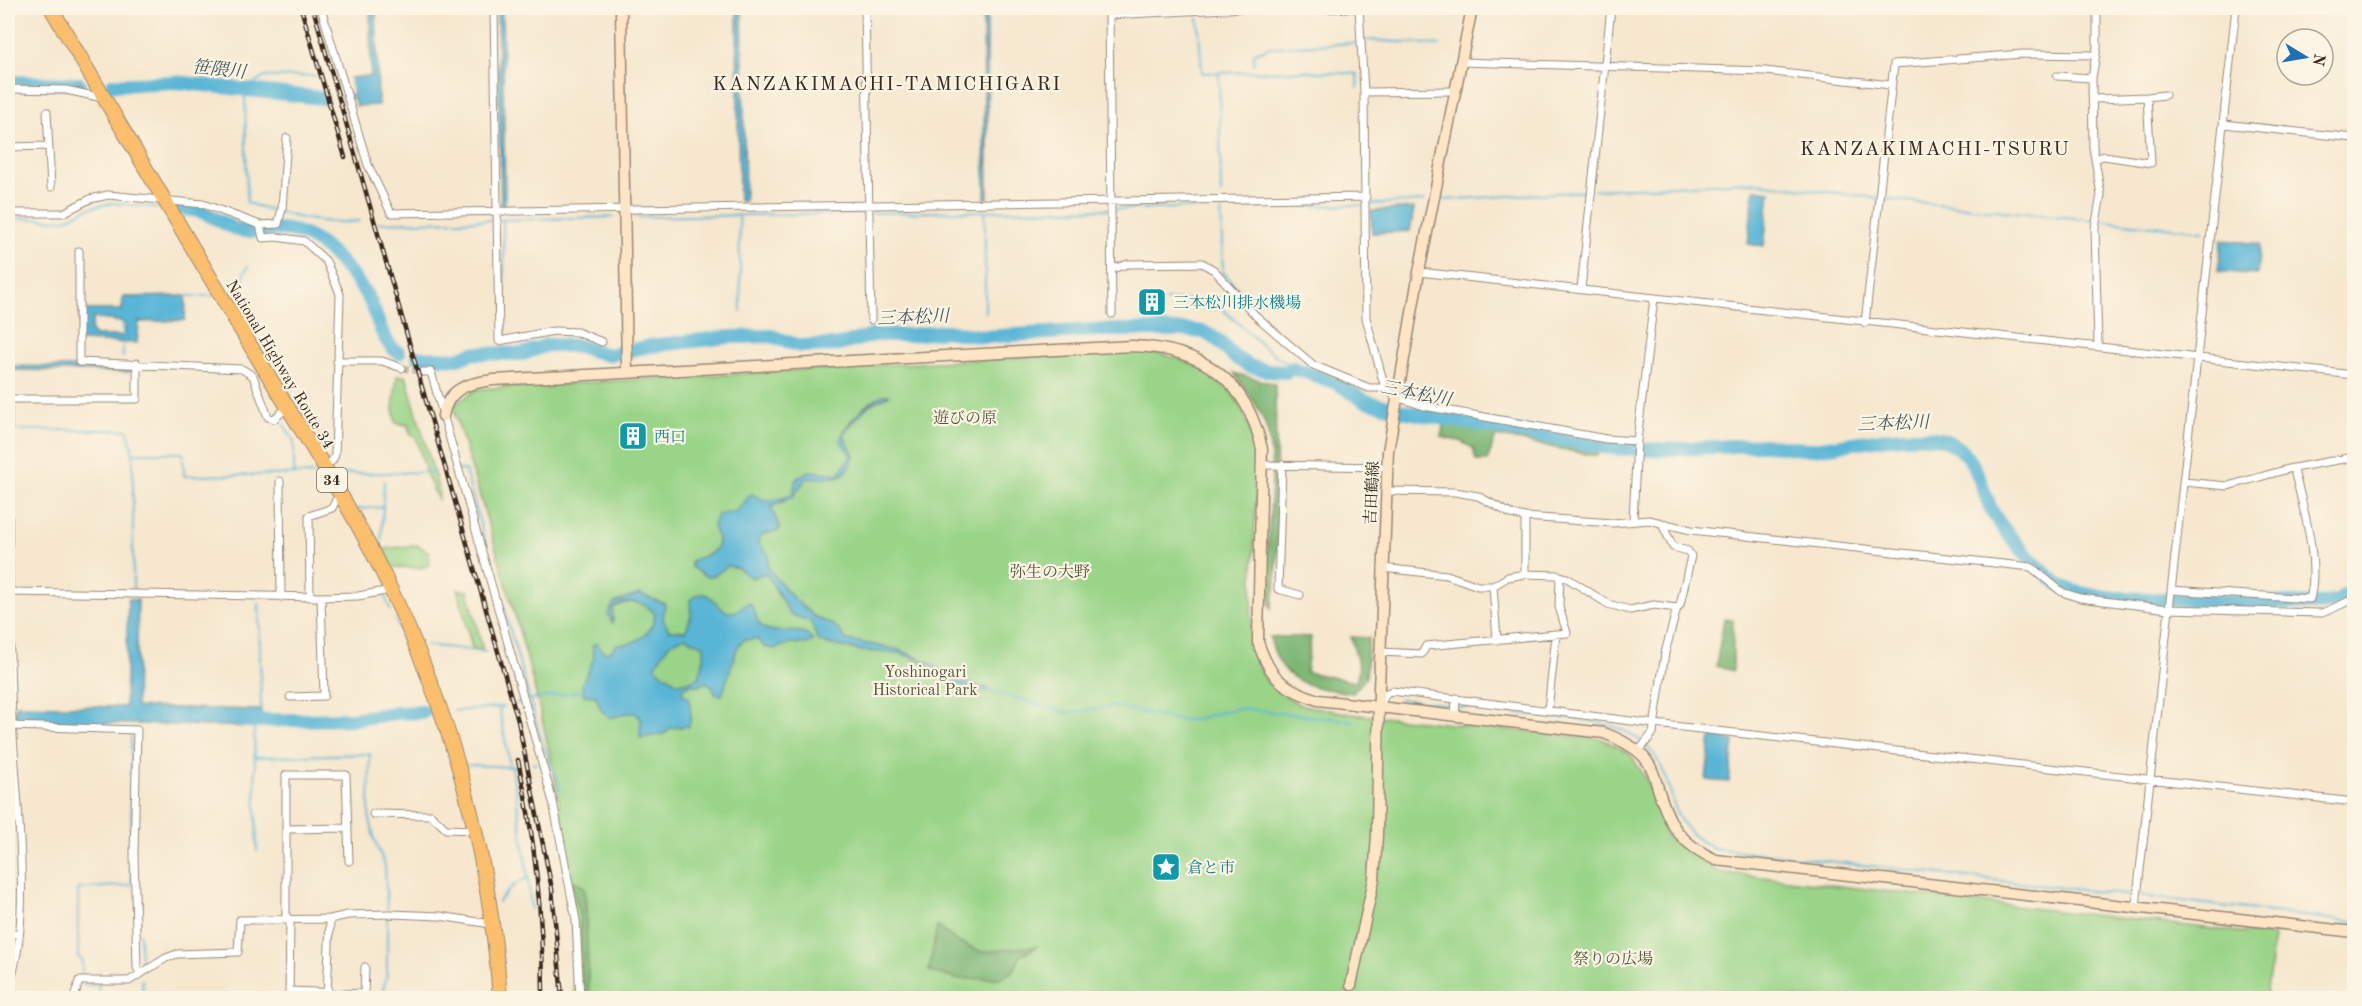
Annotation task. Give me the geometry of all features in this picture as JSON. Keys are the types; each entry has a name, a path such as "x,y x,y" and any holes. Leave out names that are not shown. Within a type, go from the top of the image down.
{"highway":[{"name":"National Highway Route 34","path":"51,8 339,494 392,590 443,715 475,830 492,924 500,999"}],"street":[{"path":"321,8 368,165 391,213 497,217 625,208 867,211 1366,199"},
{"path":"494,8 500,341 554,331 576,332 602,342"},
{"path":"621,8 630,340 627,367"},
{"path":"865,8 867,211 871,320"},
{"path":"1112,314 1109,11 1246,8"},
{"path":"1281,8 1286,10 1354,8"},
{"path":"1359,8 1364,92 1366,318 1385,388 1396,397 1424,406 1606,439 1637,441"},
{"name":"吉田鶴線","path":"1351,985 1374,879 1385,491 1392,418 1472,8"},
{"path":"1581,289 1611,8"},
{"path":"2097,8 2092,78 2093,147 2097,158 2101,195 2096,228 2098,346"},
{"path":"2136,906 2236,8"},
{"path":"1864,322 1894,64 2022,54 2095,55"},
{"path":"1461,62 1765,71 1891,85"},
{"path":"2057,76 2092,78"},
{"path":"8,88 66,90 104,98"},
{"path":"1364,92 1455,91"},
{"path":"2094,99 2165,95"},
{"path":"2097,158 2104,156 2151,162 2146,97"},
{"path":"47,112 51,187"},
{"path":"2224,123 2355,138"},
{"path":"8,213 63,213 90,199 108,195 203,204 260,225 278,224 282,213 287,138"},
{"path":"8,147 48,146"},
{"path":"260,225 263,238 276,237 304,241 326,261 340,294 335,454 332,461 323,467"},
{"path":"79,251 78,362 137,363 249,371 268,417 274,419 287,408"},
{"path":"1112,269 1128,264 1202,263 1214,270 1256,316 1312,365 1369,388 1385,388"},
{"path":"1419,272 2355,375"},
{"path":"1633,520 1637,441 1654,298"},
{"path":"443,416 445,403 468,383 627,367 1157,347 1180,351 1224,376 1245,402 1257,424 1262,465 1258,642 1265,662 1277,680 1292,691 1318,700 1604,733 1624,741 1639,751 1657,779 1674,826 1695,849 1716,860 2355,932"},
{"path":"337,361 382,361 402,368"},
{"path":"8,399 137,399 137,363"},
{"path":"423,372 431,372 553,802 576,920 580,999"},
{"path":"8,389 8,429"},
{"path":"2183,482 2228,486 2288,469 2294,470 2355,457"},
{"path":"8,463 12,713 10,726 20,875 19,934 14,971 8,986"},
{"path":"1262,465 1387,467"},
{"path":"1282,465 1278,589 1300,595"},
{"path":"2171,590 2310,599 2312,590 2310,543 2294,470"},
{"path":"280,481 280,597"},
{"path":"1385,491 1455,492 1478,496 1510,514 1525,517 1613,523 1633,520 1691,530 2031,567 2062,592 2080,598 2168,609 2322,613 2355,599"},
{"path":"309,597 309,516 332,508 339,494"},
{"path":"1525,517 1525,574"},
{"path":"1639,751 1648,740 1655,724 1665,653 1677,608 1680,605 1691,556 1688,550 1673,547 1662,524"},
{"path":"1382,568 1447,575 1466,584 1493,586 1508,577 1525,574 1560,576 1608,604 1630,610 1654,605 1677,608"},
{"path":"1380,652 1422,654 1426,646 1567,633 1559,607 1560,576"},
{"path":"1493,586 1497,640"},
{"path":"10,592 321,597 358,596 392,590"},
{"path":"290,697 324,696 321,597"},
{"path":"1548,710 1556,635"},
{"path":"1380,707 1386,693 1392,691 1655,724 2355,802"},
{"path":"1455,716 1456,698"},
{"path":"10,726 136,730 134,854 137,968 141,974"},
{"path":"349,861 346,775 286,775 289,995 364,994 366,968"},
{"path":"373,814 431,815 446,829 475,830"},
{"path":"286,829 348,828"},
{"path":"74,999 79,981 129,981 177,954 238,952 240,920 330,919 348,915 390,914 440,916 492,924"},
{"path":"328,995 330,919"},
{"path":"8,934 19,934"}],"green space":[{"name":"Yoshinogari Historical Park","path":"1142,350 1169,356 1210,374 1226,386 1238,402 1247,421 1257,471 1250,649 1267,682 1298,704 1350,714 1603,739 1630,754 1647,780 1667,838 1718,872 2274,936 2266,998 574,998 573,923 566,849 554,774 518,624 453,406 477,389"},
{"path":"1234,373 1275,384 1278,550 1271,609 1267,565 1272,477 1268,434 1258,410"},
{"path":"397,376 406,376 439,491 438,499 427,476 416,437 410,433 408,425 396,423 393,409"},
{"path":"1444,421 1598,451 1597,456 1496,436 1487,461 1476,461 1473,448 1460,441 1441,437"},
{"path":"417,545 429,552 430,564 421,568 388,567 385,549"},
{"path":"458,590 468,591 483,650 472,648"},
{"path":"1724,619 1733,620 1733,671 1716,666"},
{"path":"1270,637 1311,637 1306,672 1356,682 1359,668 1351,637 1369,638 1366,677 1353,693 1299,681 1281,665"},
{"path":"574,881 585,888 589,998 583,998 580,919 572,883"},
{"path":"937,926 958,942 982,952 1038,946 1021,955 1014,970 1002,978 955,979 929,971"}],"water":[{"path":"370,8 376,8 378,105 356,106 354,98 343,100 342,96 353,94 350,78 371,76"},
{"path":"497,8 502,8 505,206 501,206"},
{"path":"737,8 742,8 745,201 739,201"},
{"path":"983,8 987,8 988,198 985,198"},
{"path":"1754,189 1770,191 1764,246 1748,244"},
{"path":"1414,208 1410,231 1372,233 1371,211"},
{"path":"2222,240 2260,244 2257,275 2218,271"},
{"path":"186,296 185,320 139,322 137,343 80,341 80,310 122,310 123,297","holes":["93,318 122,322 126,325 124,336 95,336 91,331"]},
{"path":"10,366 132,368 134,372 10,370"},
{"path":"883,395 890,395 869,405 846,430 845,439 854,455 846,472 836,477 806,479 792,498 771,507 780,528 778,531 761,535 758,543 769,555 768,568 795,600 815,617 835,626 847,640 900,650 933,664 952,680 988,688 986,692 949,683 930,665 900,653 862,651 823,643 817,639 811,622 790,614 766,573 751,578 738,568 728,566 715,575 707,577 691,567 691,561 713,552 718,545 713,526 717,515 738,510 751,494 767,501 784,498 793,493 796,479 809,471 839,474 851,456 840,440 843,433 864,408"},
{"path":"639,594 665,604 663,619 669,630 686,631 691,615 690,600 697,595 704,594 722,608 732,612 750,603 759,623 764,628 777,631 797,631 809,636 813,641 807,644 791,643 774,649 764,647 757,639 744,640 738,646 722,695 715,694 712,686 706,682 698,686 690,684 682,689 683,695 689,696 691,717 689,726 670,728 664,734 640,738 641,720 636,713 610,718 601,710 596,696 584,695 582,684 594,658 592,646 597,643 602,651 610,652 617,644 630,643 642,637 654,621 655,614 646,606 629,602 613,609 613,624 608,614 614,603","holes":["685,637 704,646 704,658 699,677 688,682 677,683 661,673 655,665 670,643"]},
{"path":"128,599 138,600 136,707 261,710 262,720 254,727 17,721 16,715 8,715 8,711 16,711 16,705 125,707"},
{"path":"1711,736 1734,741 1729,782 1706,780"}],"waterway":[{"path":"1444,8 1444,12 1454,15"},
{"path":"1198,18 1202,73 1303,71 1357,74 1358,87"},
{"path":"1368,40 1440,45"},
{"path":"1254,64 1253,54 1270,47 1355,43"},
{"path":"1219,73 1221,193"},
{"path":"316,76 265,77 245,89 247,203 288,215 316,220 359,221"},
{"name":"笹隈川","path":"8,82 79,84"},
{"name":"笹隈川","path":"112,85 176,82 322,98"},
{"path":"1594,190 1750,182 1885,199 2203,231"},
{"path":"1442,200 1588,191"},
{"path":"872,213 1361,205 1424,201"},
{"name":"三本松川","path":"8,218 64,220 89,208 113,203 159,208"},
{"path":"1221,207 1223,272 1259,314"},
{"name":"三本松川","path":"179,208 202,212 239,230 294,231 319,243 340,262 366,294 383,334 392,348 399,353"},
{"path":"985,212 985,313"},
{"path":"636,217 866,213"},
{"path":"739,216 741,312"},
{"path":"378,223 614,217"},
{"path":"503,220 505,334"},
{"path":"229,298 243,296 244,274 248,266"},
{"path":"185,296 215,296"},
{"path":"1165,300 1206,301 1218,305 1264,347 1293,368"},
{"path":"123,320 123,357"},
{"name":"三本松川","path":"418,357 458,359 473,353 523,354 547,345 578,346 608,355 650,346 728,337 771,336 800,346 838,345 874,335 910,335 946,331 985,337 1094,330 1204,332 1218,340 1233,356 1249,366 1286,372 1293,368 1336,383 1366,401 1407,412 1604,447 1663,449 1768,445 1812,449 1903,437 1938,439 1951,443 1967,456 1977,473 1997,520 2025,553 2064,587 2083,593 2117,598 2320,604 2338,601 2354,588"},
{"path":"284,425 294,441 294,473"},
{"path":"12,430 128,430 133,453 183,453 184,476 316,474 332,498"},
{"path":"133,455 133,590"},
{"path":"451,471 465,470 540,736 560,790"},
{"path":"339,474 433,472"},
{"path":"381,547 384,481"},
{"path":"357,509 384,507"},
{"path":"385,596 391,611"},
{"path":"259,603 261,710"},
{"path":"395,620 406,645"},
{"path":"426,645 486,652"},
{"path":"987,690 1068,713 1113,706 1179,720 1193,720 1232,709 1247,709 1353,721"},
{"path":"528,700 583,691"},
{"path":"1399,699 1589,721 1623,730 1638,739 1651,751 1662,769 1674,806 1686,828 1713,848 2134,896"},
{"path":"516,703 521,702"},
{"path":"454,711 503,707"},
{"path":"499,708 510,765"},
{"path":"243,721 354,719 394,713 424,712"},
{"path":"254,727 257,851"},
{"path":"82,976 82,960 78,957 78,889 131,885 131,734"},
{"path":"8,743 10,771 8,771"},
{"path":"256,757 370,754 369,814 374,838 385,866 387,909"},
{"path":"533,764 537,763"},
{"path":"468,765 516,767"},
{"path":"498,902 514,885 528,877 512,767"},
{"path":"528,877 531,909"},
{"path":"2140,896 2354,922"},
{"path":"399,911 417,911"},
{"path":"381,998 387,974 387,917"},
{"path":"140,933 141,964"},
{"path":"142,980 143,998"},
{"path":"82,985 99,985 98,998"}],"tunnel":[{"path":"402,368 423,372"},
{"path":"1347,998 1351,985"}],"railway":[{"path":"301,8 345,157"},
{"path":"313,8 518,721 552,889 562,998"},
{"path":"518,760 537,879 543,998"}],"place":[{"name":"三本松川排水機場","path":"1152,302"},
{"name":"西口","path":"633,436"},
{"name":"倉と市","path":"1166,867"}],"district":[{"name":"KANZAKIMACHI-TAMICHIGARI","path":"887,83"},
{"name":"KANZAKIMACHI-TSURU","path":"1935,148"}],"park label":[{"name":"遊びの原","path":"965,417"},
{"name":"弥生の大野","path":"1050,571"},
{"name":"祭りの広場","path":"1613,958"}]}
